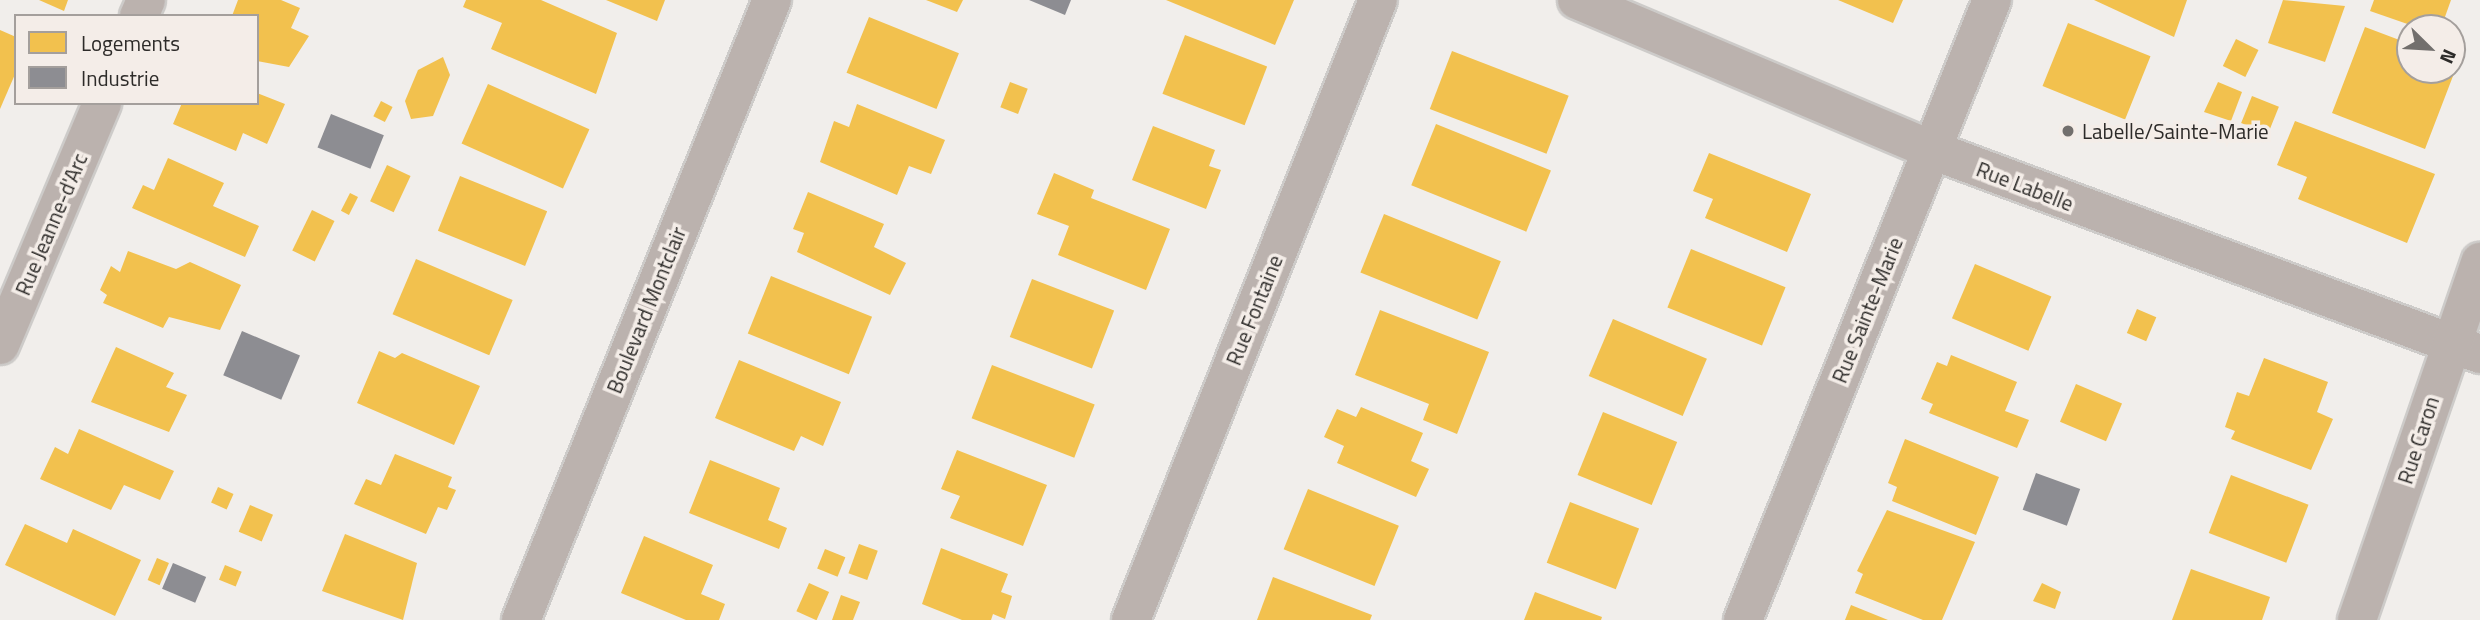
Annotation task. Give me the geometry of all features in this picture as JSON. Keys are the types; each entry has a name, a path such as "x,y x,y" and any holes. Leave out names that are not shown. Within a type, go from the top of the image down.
{"street":[{"name":"Boulevard Montclair","path":"521,620 772,0"},
{"name":"Rue Fontaine","path":"1131,620 1378,0"},
{"name":"Rue Labelle","path":"1577,0 1932,150 2466,349"},
{"name":"Rue Sainte-Marie","path":"1743,620 1992,0"},
{"name":"Rue Jeanne-d'Arc","path":"0,345 101,105"},
{"name":"Rue Caron","path":"2357,620 2466,349 2480,262"}],"building: Logements":[{"path":"39,0 68,0 64,11"},
{"path":"238,0 281,0 300,8 291,28 309,36 289,67 259,61 259,14 233,14"},
{"path":"466,0 541,0 617,33 596,94 491,49 502,23 463,7"},
{"path":"606,0 665,0 657,21"},
{"path":"926,0 963,0 957,12"},
{"path":"1166,0 1294,0 1275,45"},
{"path":"1838,0 1903,0 1893,23"},
{"path":"2094,0 2187,0 2174,37"},
{"path":"2283,0 2345,6 2325,62 2268,43"},
{"path":"2374,0 2451,0 2446,14 2396,14 2396,20 2370,11"},
{"path":"869,17 959,53 936,109 847,73"},
{"path":"2068,23 2151,56 2125,119 2043,86"},
{"path":"2365,27 2396,39 2396,84 2450,84 2425,149 2332,113"},
{"path":"0,30 14,36 14,77 0,109"},
{"path":"1185,35 1267,67 1245,125 1162,94"},
{"path":"2236,39 2258,50 2245,77 2223,66"},
{"path":"1452,51 1569,96 1546,154 1430,109"},
{"path":"443,57 450,75 433,116 411,119 405,101 418,70"},
{"path":"1010,82 1028,89 1018,114 1000,107"},
{"path":"2218,82 2242,92 2231,121 2204,112"},
{"path":"488,84 589,129 563,189 462,143"},
{"path":"259,94 285,104 267,144 243,133 236,151 173,124 181,105 259,105"},
{"path":"2252,96 2279,107 2268,134 2241,123"},
{"path":"381,101 393,107 385,122 373,116"},
{"path":"857,104 945,140 931,174 909,166 897,195 820,162 834,121 849,127"},
{"path":"2295,121 2435,174 2407,243 2298,199 2307,177 2277,165"},
{"path":"1436,124 1551,170 1526,232 1411,185"},
{"path":"1153,126 1215,150 1209,166 1221,170 1206,209 1132,180"},
{"path":"1709,153 1811,194 1787,252 1705,218 1713,199 1693,191"},
{"path":"168,158 224,183 213,206 259,226 245,257 132,208 143,185 154,190"},
{"path":"387,165 411,176 394,212 370,201"},
{"path":"1054,173 1094,190 1091,198 1170,229 1146,290 1058,255 1069,226 1037,214"},
{"path":"460,176 547,211 525,266 438,231"},
{"path":"808,192 884,224 874,247 906,263 890,295 797,252 804,233 793,229"},
{"path":"350,193 358,197 349,215 341,211"},
{"path":"312,210 334,221 315,261 292,250"},
{"path":"1384,214 1501,261 1477,320 1360,272"},
{"path":"1691,249 1786,287 1762,346 1667,307"},
{"path":"128,251 176,269 190,262 241,285 220,330 169,317 163,328 103,303 107,295 100,290 111,266 120,272"},
{"path":"416,259 513,300 489,355 393,314"},
{"path":"1975,264 2051,296 2028,351 1952,318"},
{"path":"771,276 872,317 849,374 748,333"},
{"path":"1032,279 1114,311 1092,368 1010,337"},
{"path":"2137,309 2156,317 2146,341 2127,333"},
{"path":"1380,310 1489,352 1457,434 1423,420 1429,404 1355,375"},
{"path":"1613,319 1707,359 1683,416 1589,376"},
{"path":"116,347 174,373 166,387 187,395 169,432 91,402"},
{"path":"379,351 395,358 402,353 480,386 454,445 357,403"},
{"path":"1951,355 2017,382 2005,411 2029,420 2017,448 1929,413 1933,404 1921,399 1937,362 1947,366"},
{"path":"2264,358 2328,382 2317,412 2333,419 2311,470 2231,439 2235,431 2225,427 2237,392 2249,396"},
{"path":"739,360 841,402 823,446 801,436 794,451 715,418"},
{"path":"992,365 1095,404 1074,458 972,418"},
{"path":"2076,384 2122,404 2106,441 2060,422"},
{"path":"1361,407 1423,433 1411,461 1429,469 1416,497 1337,463 1344,446 1324,437 1337,409 1356,417"},
{"path":"1603,412 1677,442 1652,505 1578,475"},
{"path":"79,429 174,471 160,500 124,485 111,510 40,479 55,447 68,454"},
{"path":"1905,439 1999,477 1976,535 1892,501 1897,487 1888,483"},
{"path":"957,450 1047,485 1023,546 950,518 960,496 941,489"},
{"path":"395,454 452,477 448,487 456,490 447,510 438,507 426,534 354,504 366,479 381,485"},
{"path":"710,460 780,488 768,520 787,528 779,549 689,513"},
{"path":"2231,475 2308,505 2286,563 2209,533"},
{"path":"218,487 234,494 227,509 211,503"},
{"path":"1308,489 1399,526 1375,586 1284,549"},
{"path":"1570,502 1639,529 1616,589 1547,563"},
{"path":"250,505 273,515 262,541 239,532"},
{"path":"1887,510 1975,542 1942,620 1923,620 1855,593 1863,574 1857,571"},
{"path":"25,524 67,543 73,529 141,560 115,616 5,565"},
{"path":"345,534 417,563 403,620 322,591"},
{"path":"644,536 713,565 701,594 725,604 719,620 686,620 621,593"},
{"path":"859,544 878,551 867,580 848,573"},
{"path":"941,548 1008,574 1001,592 1012,596 1005,619 993,614 991,620 962,620 922,604"},
{"path":"825,549 845,557 838,577 817,568"},
{"path":"157,558 169,563 160,585 148,580"},
{"path":"225,565 242,572 236,587 219,580"},
{"path":"2191,569 2270,597 2262,620 2172,620"},
{"path":"1273,577 1372,615 1370,620 1257,620"},
{"path":"809,583 829,592 817,620 796,611"},
{"path":"2042,583 2061,592 2055,609 2033,601"},
{"path":"1535,592 1602,617 1601,620 1524,620"},
{"path":"841,595 860,602 853,620 832,620"},
{"path":"1851,605 1888,620 1845,620"}],"building: Industrie":[{"path":"1029,0 1071,0 1065,15"},
{"path":"331,114 384,135 370,169 318,147"},
{"path":"242,331 300,356 281,400 223,375"},
{"path":"2036,473 2080,489 2067,526 2023,510"},
{"path":"173,563 206,577 195,603 162,589"}],"place":[{"name":"Labelle/Sainte-Marie","path":"2068,131"}]}
